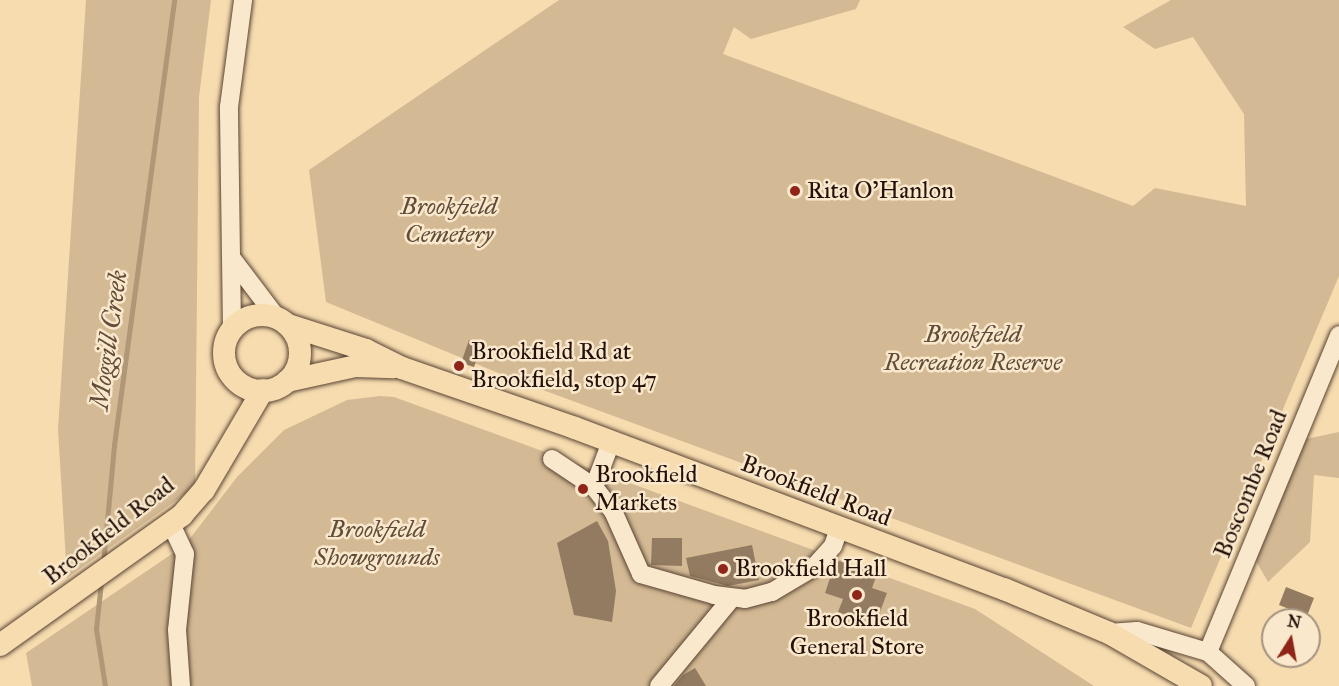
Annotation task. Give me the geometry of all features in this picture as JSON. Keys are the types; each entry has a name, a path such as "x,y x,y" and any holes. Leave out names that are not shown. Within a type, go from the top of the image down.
{"main road":[{"path":"253,316 283,322 297,341 299,359 287,381 263,390 239,383 231,375 224,351 232,328 253,316"},
{"name":"Brookfield Road","path":"283,322 366,350 402,368 611,442 1109,633 1201,686"},
{"name":"Brookfield Road","path":"287,381 356,366 402,368"},
{"name":"Brookfield Road","path":"230,441 239,383"},
{"name":"Brookfield Road","path":"0,645 163,531 204,490 230,441 263,390"}],"street":[{"path":"232,328 233,260 229,107 243,0"},
{"path":"233,260 283,322"},
{"name":"Boscombe Road","path":"1208,652 1339,335"},
{"path":"594,487 611,442"},
{"path":"552,459 594,487 613,511 641,574 731,599 772,592 814,567 833,546 839,529"},
{"path":"163,531 185,554 177,630 181,686"},
{"path":"659,686 731,599"},
{"path":"1109,633 1137,631 1208,652 1246,686"}],"green space":[{"path":"86,0 211,0 199,97 195,487 67,578 58,429"},
{"name":"Brookfield Recreation Reserve","path":"559,0 860,0 856,9 751,39 734,27 723,54 1133,206 1155,188 1246,206 1244,114 1193,37 1155,49 1123,27 1171,0 1339,0 1339,276 1191,628 513,379 326,302 309,170"},
{"name":"Brookfield Showgrounds","path":"380,396 394,397 975,609 1094,686 32,686 26,653 185,545 237,477 284,430 347,400"},
{"path":"1339,432 1339,478 1314,475 1310,542 1268,582 1256,561 1285,459 1306,439"}],"building":[{"path":"469,340 482,345 474,367 461,363"},
{"path":"597,521 608,541 616,591 612,622 574,615 557,543"},
{"path":"652,538 682,538 682,566 651,565"},
{"name":"Brookfield Hall","path":"752,545 759,580 728,586 690,576 686,558"},
{"name":"Brookfield General Store","path":"836,560 877,574 872,588 887,593 877,620 863,615 861,620 838,612 843,599 825,593"},
{"path":"1286,587 1314,598 1310,608 1287,608 1279,605"},
{"path":"695,668 706,686 674,686 683,675"}],"waterway":[{"name":"Moggill Creek","path":"103,564 114,445 174,0"},
{"name":"Moggill Creek","path":"101,582 96,629 105,686"}],"place":[{"name":"Rita O'Hanlon","path":"795,191"},
{"name":"Brookfield Rd at Brookfield, stop 47","path":"459,366"},
{"name":"Brookfield Markets","path":"583,489"},
{"name":"Brookfield Hall","path":"723,569"},
{"name":"Brookfield General Store","path":"857,595"}],"park label":[{"name":"Brookfield Cemetery","path":"449,221"}]}
